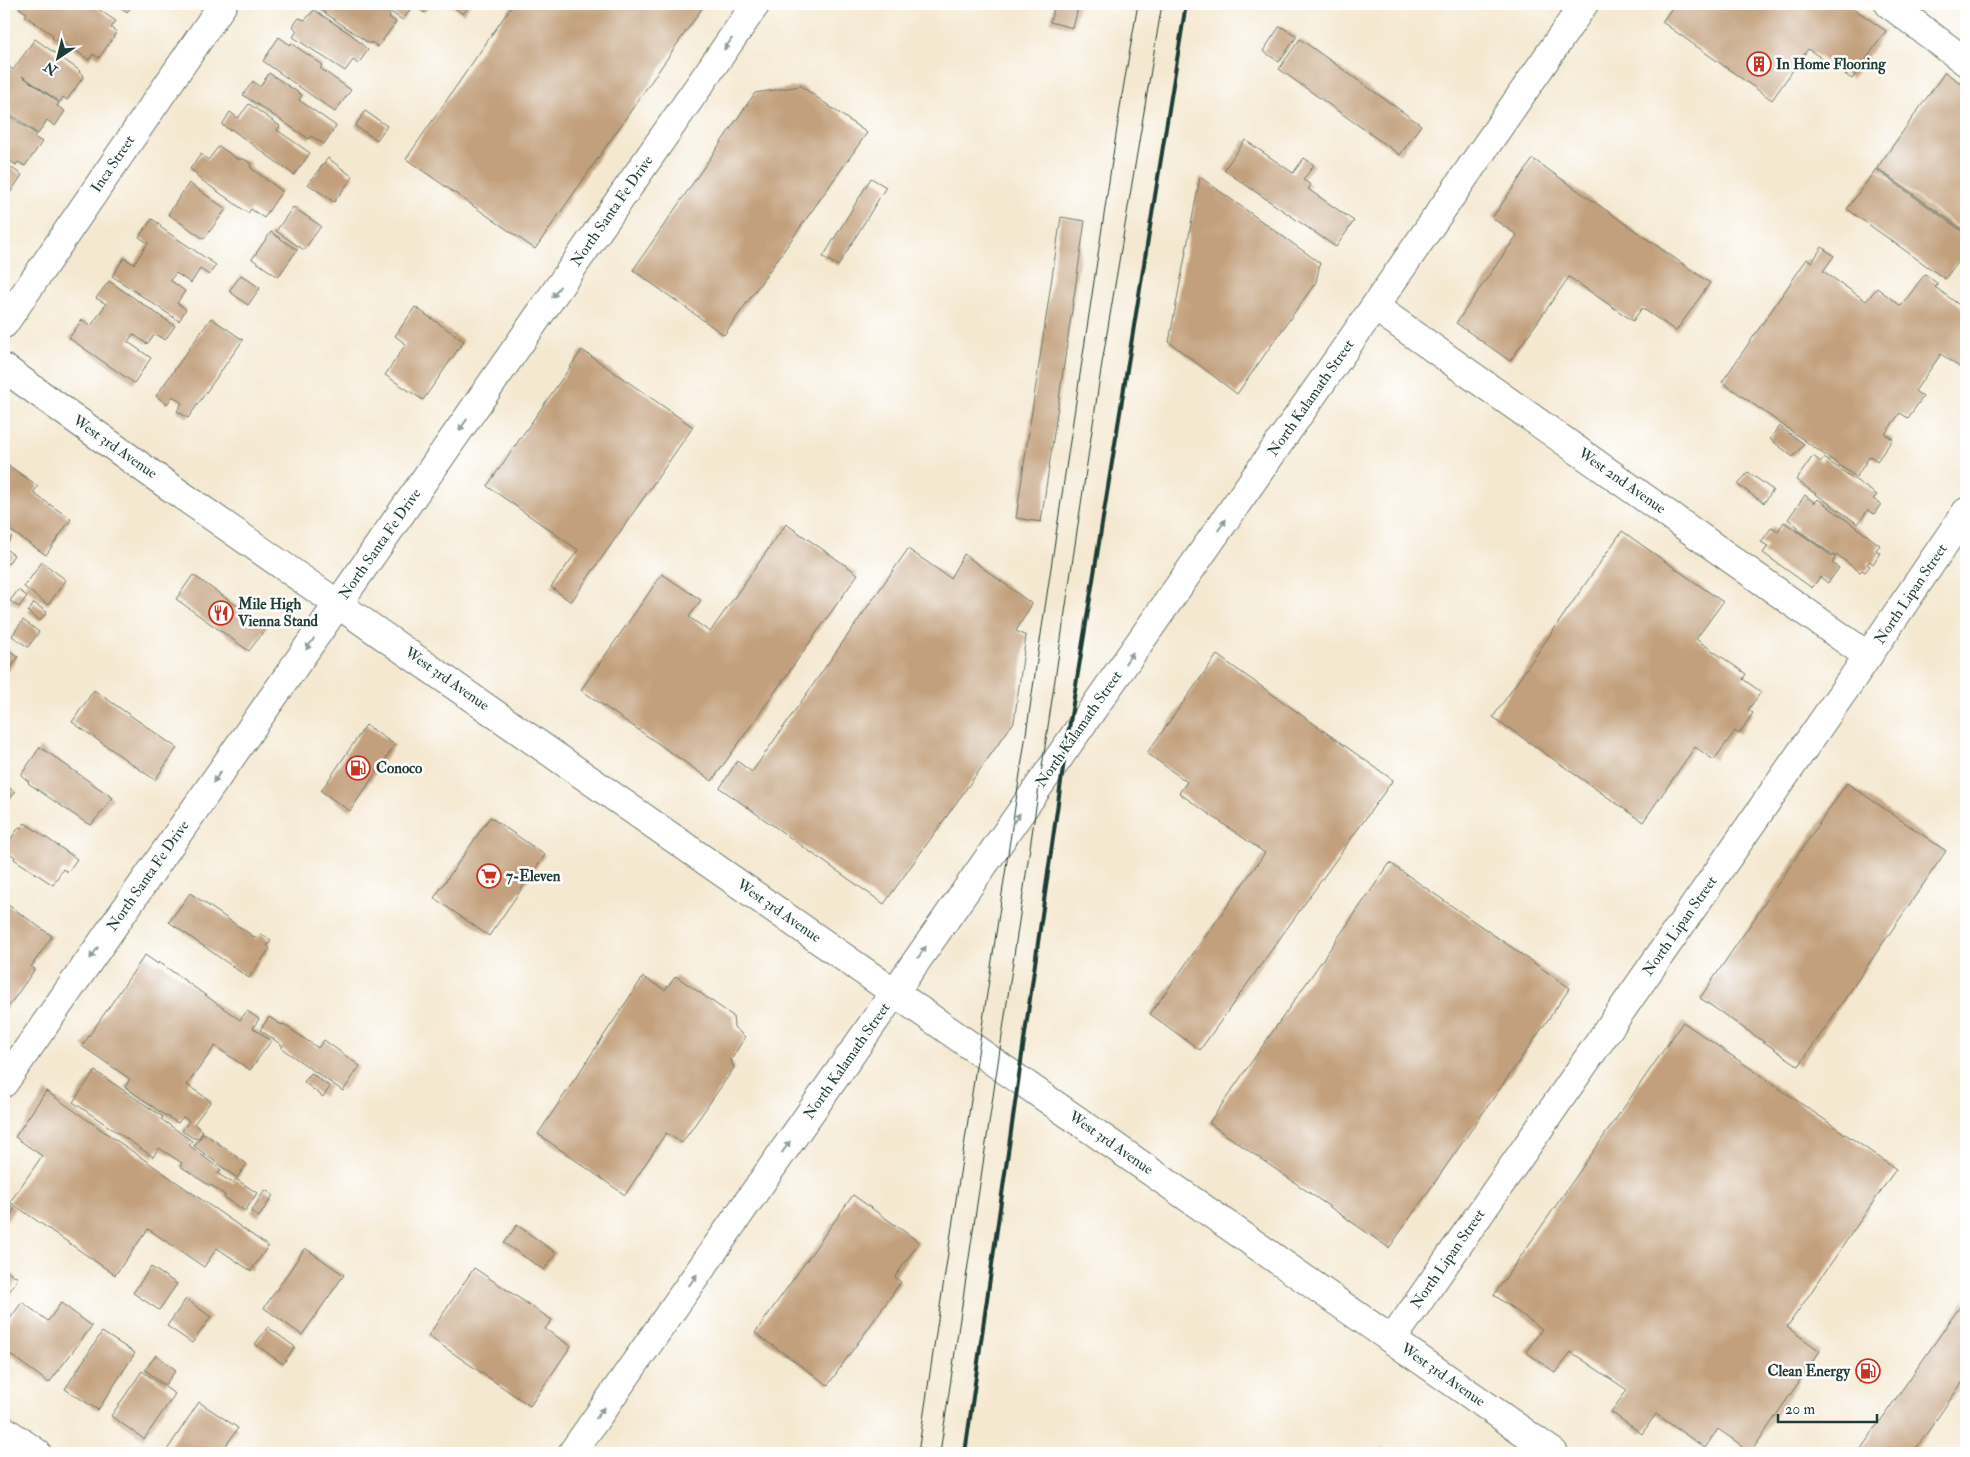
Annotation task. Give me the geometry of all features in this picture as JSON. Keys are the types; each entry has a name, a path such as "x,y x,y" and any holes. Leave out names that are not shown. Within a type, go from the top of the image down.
{"street":[{"name":"Inca Street","path":"4,324 223,4"},
{"name":"North Santa Fe Drive","path":"4,1083 756,4"},
{"name":"North Kalamath Street","path":"572,1453 1375,307 1584,4"},
{"path":"1889,4 1966,62"},
{"name":"West 2nd Avenue","path":"1375,307 1868,656"},
{"name":"West 3rd Avenue","path":"4,368 338,604 1554,1453"},
{"name":"North Lipan Street","path":"1392,1340 1868,656 1966,512"},
{"path":"4,1430 37,1453"}],"building":[{"path":"22,4 90,4 116,21 111,28 117,32 99,58 93,54 89,60 63,42 62,45 52,38 53,35 25,16 27,13 19,8"},
{"path":"116,4 133,4 127,12"},
{"path":"312,4 374,4 390,15 389,17 396,22 378,47 371,42 370,44"},
{"path":"377,4 431,4 424,13 413,5 403,20"},
{"path":"449,4 471,4 463,14"},
{"path":"513,4 705,4 535,249 406,159"},
{"path":"1055,4 1079,4 1073,28 1050,22"},
{"name":"In Home Flooring","path":"1675,4 1847,4 1886,31 1852,79 1808,49 1772,100 1662,22"},
{"path":"314,10 352,35 368,50 358,64 353,60 345,71 293,37 297,31 293,26 299,18 305,20"},
{"path":"1280,26 1297,36 1279,62 1263,51"},
{"path":"279,37 323,65 320,68 351,90 335,112 263,61"},
{"path":"35,39 80,71 84,76 67,100 63,97 60,102 22,76 59,103 57,106 65,111 55,126 47,120 38,134 4,109 4,69 7,65 13,70"},
{"path":"1300,39 1421,125 1400,155 1279,69"},
{"path":"1945,72 1966,87 1966,232 1877,168"},
{"path":"269,73 302,95 299,100 336,126 324,144 311,136 309,139 243,95 253,81 260,87"},
{"path":"801,86 867,133 724,335 633,270 755,93"},
{"path":"249,104 280,126 277,130 310,153 294,175 231,129 222,125 230,112 238,118"},
{"path":"365,111 387,126 377,140 355,126"},
{"path":"4,112 36,134 34,137 42,142 25,166 18,162 16,165 4,157"},
{"path":"1245,140 1293,173 1304,158 1314,165 1303,180 1311,185 1308,189 1354,221 1336,247 1224,170"},
{"path":"219,146 237,159 244,159 250,163 251,168 282,191 264,218 251,209 248,213 196,176 197,174 190,169 201,154 208,160"},
{"path":"328,158 353,177 334,202 308,184"},
{"path":"1533,159 1710,283 1676,331 1642,308 1633,321 1569,277 1510,361 1456,323 1517,235 1492,218"},
{"path":"4,163 22,175 4,202"},
{"path":"1876,169 1966,234 1966,250 1945,279 1847,209"},
{"path":"1200,177 1320,263 1316,282 1237,394 1169,342"},
{"path":"871,178 886,187 838,266 823,257"},
{"path":"189,183 226,209 204,239 168,214"},
{"path":"293,207 321,226 304,250 276,231"},
{"path":"1061,217 1085,221 1041,522 1016,518"},
{"path":"152,219 161,225 160,227 216,265 209,275 200,269 191,283 176,273 170,280 185,291 177,303 186,309 179,321 112,276 124,258 134,264 148,243 139,237"},
{"path":"271,232 297,250 278,277 252,259"},
{"path":"1822,247 1834,256 1823,271 1866,301 1877,288 1901,306 1925,274 1938,284 1935,287 1966,310 1966,372 1941,354 1915,391 1923,397 1908,418 1900,413 1885,434 1893,439 1877,461 1870,456 1856,477 1722,382 1807,259 1812,262"},
{"path":"241,275 260,288 248,305 229,291"},
{"path":"109,281 175,326 165,340 155,334 147,344 133,334 128,342 151,358 134,383 69,338 82,320 91,326 106,304 96,298"},
{"path":"415,307 464,341 423,400 385,375 406,344 395,336"},
{"path":"211,318 243,340 188,418 177,411 182,403 173,396 167,404 156,396"},
{"path":"582,350 693,427 571,602 551,587 578,550 487,486"},
{"path":"1779,426 1804,444 1793,457 1770,439"},
{"path":"1813,456 1821,462 1824,458 1877,495 1873,499 1881,504 1874,514 1868,510 1858,524 1796,480"},
{"path":"6,464 38,486 33,493 71,519 46,555 4,526 4,467"},
{"path":"1748,472 1773,490 1764,503 1738,485"},
{"path":"1805,495 1815,503 1818,499 1880,545 1876,550 1880,553 1873,564 1869,561 1867,564 1870,566 1865,572 1862,570 1860,572 1837,555 1836,557 1796,529 1798,527 1788,519"},
{"path":"1784,522 1835,558 1832,563 1839,568 1828,583 1820,577 1812,588 1763,553 1768,546 1761,542 1772,527 1778,531"},
{"path":"786,524 858,574 712,781 581,690 662,574 701,600 689,617 710,632"},
{"path":"4,531 12,537 4,548"},
{"path":"1622,531 1723,602 1696,639 1746,674 1743,679 1761,692 1748,710 1753,713 1739,734 1735,731 1714,760 1695,747 1643,822 1493,717"},
{"path":"4,548 14,555 8,564 4,561"},
{"path":"908,549 950,578 964,554 1032,604 1016,631 1026,636 1014,722 884,904 720,788 737,761 752,772"},
{"path":"42,562 66,580 48,605 24,587"},
{"path":"193,575 267,627 249,651 176,599"},
{"path":"18,590 27,596 19,607 10,601"},
{"path":"34,603 47,612 40,621 28,612"},
{"path":"23,620 39,632 28,647 12,636"},
{"path":"9,650 18,657 8,672 4,669 4,657"},
{"path":"1217,655 1393,780 1200,1050 1150,1014 1265,853 1179,793 1187,782 1147,753"},
{"path":"94,690 177,748 155,780 72,722"},
{"name":"Conoco","path":"366,725 395,745 350,811 321,791"},
{"path":"40,747 113,798 91,825 28,783 21,775"},
{"path":"1847,783 1946,851 1799,1066 1700,998"},
{"path":"4,784 15,792 4,807"},
{"name":"7-Eleven","path":"490,817 545,855 489,936 434,898"},
{"path":"25,823 77,859 68,872 63,869 53,885 14,859 15,857 4,849 19,827 21,828"},
{"path":"1390,863 1570,988 1389,1248 1209,1123"},
{"path":"190,893 257,939 261,934 271,941 267,946 270,948 249,978 169,922"},
{"path":"4,902 52,936 31,967 35,969 4,1013"},
{"path":"145,955 158,964 159,962 240,1020 247,1011 259,1019 253,1028 271,1041 250,1070 215,1046 187,1085 211,1101 194,1124 203,1131 199,1138 193,1138 182,1131 189,1121 183,1117 178,1123 163,1114 125,1087 130,1079 82,1046"},
{"path":"676,976 733,1016 734,1027 745,1037 731,1060 734,1068 682,1143 666,1133 625,1195 538,1134 643,977 665,990"},
{"path":"269,1017 283,1024 318,1048 324,1040 360,1066 343,1091 281,1048 283,1046 260,1030"},
{"path":"1683,1022 1896,1169 1787,1327 1820,1351 1751,1452 1718,1429 1705,1448 1656,1414 1642,1434 1611,1412 1627,1390 1571,1352 1556,1373 1526,1352 1542,1329 1494,1295"},
{"path":"95,1071 163,1117 161,1119 192,1141 189,1145 221,1170 218,1174 233,1183 236,1179 257,1193 245,1211 224,1197 225,1195 211,1185 180,1166 182,1163 159,1148 153,1157 73,1102"},
{"path":"311,1073 330,1087 323,1097 304,1082"},
{"path":"46,1091 268,1246 251,1271 217,1248 204,1267 148,1229 115,1275 10,1202 42,1156 15,1137"},
{"path":"204,1133 247,1164 237,1178 194,1146"},
{"path":"265,1190 273,1195 259,1217 251,1212"},
{"path":"853,1195 919,1242 895,1277 901,1282 828,1385 755,1333"},
{"path":"4,1201 15,1208 8,1220 4,1218"},
{"path":"517,1225 556,1253 544,1270 504,1243"},
{"path":"305,1248 344,1275 302,1335 264,1308"},
{"path":"151,1267 177,1284 159,1310 133,1293"},
{"path":"474,1268 552,1320 545,1329 571,1346 530,1406 428,1336"},
{"path":"4,1269 18,1278 4,1300"},
{"path":"1966,1298 1966,1377 1913,1453 1858,1453"},
{"path":"186,1299 211,1317 192,1343 167,1326"},
{"path":"22,1302 48,1321 61,1303 92,1326 49,1383 4,1350 4,1327"},
{"path":"268,1327 295,1347 283,1364 255,1344"},
{"path":"102,1332 135,1353 98,1410 65,1389"},
{"path":"156,1355 176,1370 165,1385 145,1370"},
{"path":"142,1371 175,1394 144,1439 111,1416"},
{"path":"199,1402 238,1428 221,1453 165,1453"},
{"path":"1382,1448 1389,1453 1379,1453"}],"tram line":[{"path":"918,1453 1122,95 1138,4"},
{"path":"940,1453 1102,363 1162,4"}],"railway":[{"path":"965,1453 1066,747 1186,4"}],"place":[{"name":"In Home Flooring","path":"1759,64"},
{"name":"Mile High Vienna Stand","path":"221,613"},
{"name":"Conoco","path":"358,768"},
{"name":"7-Eleven","path":"489,876"},
{"name":"Clean Energy","path":"1868,1371"}]}
